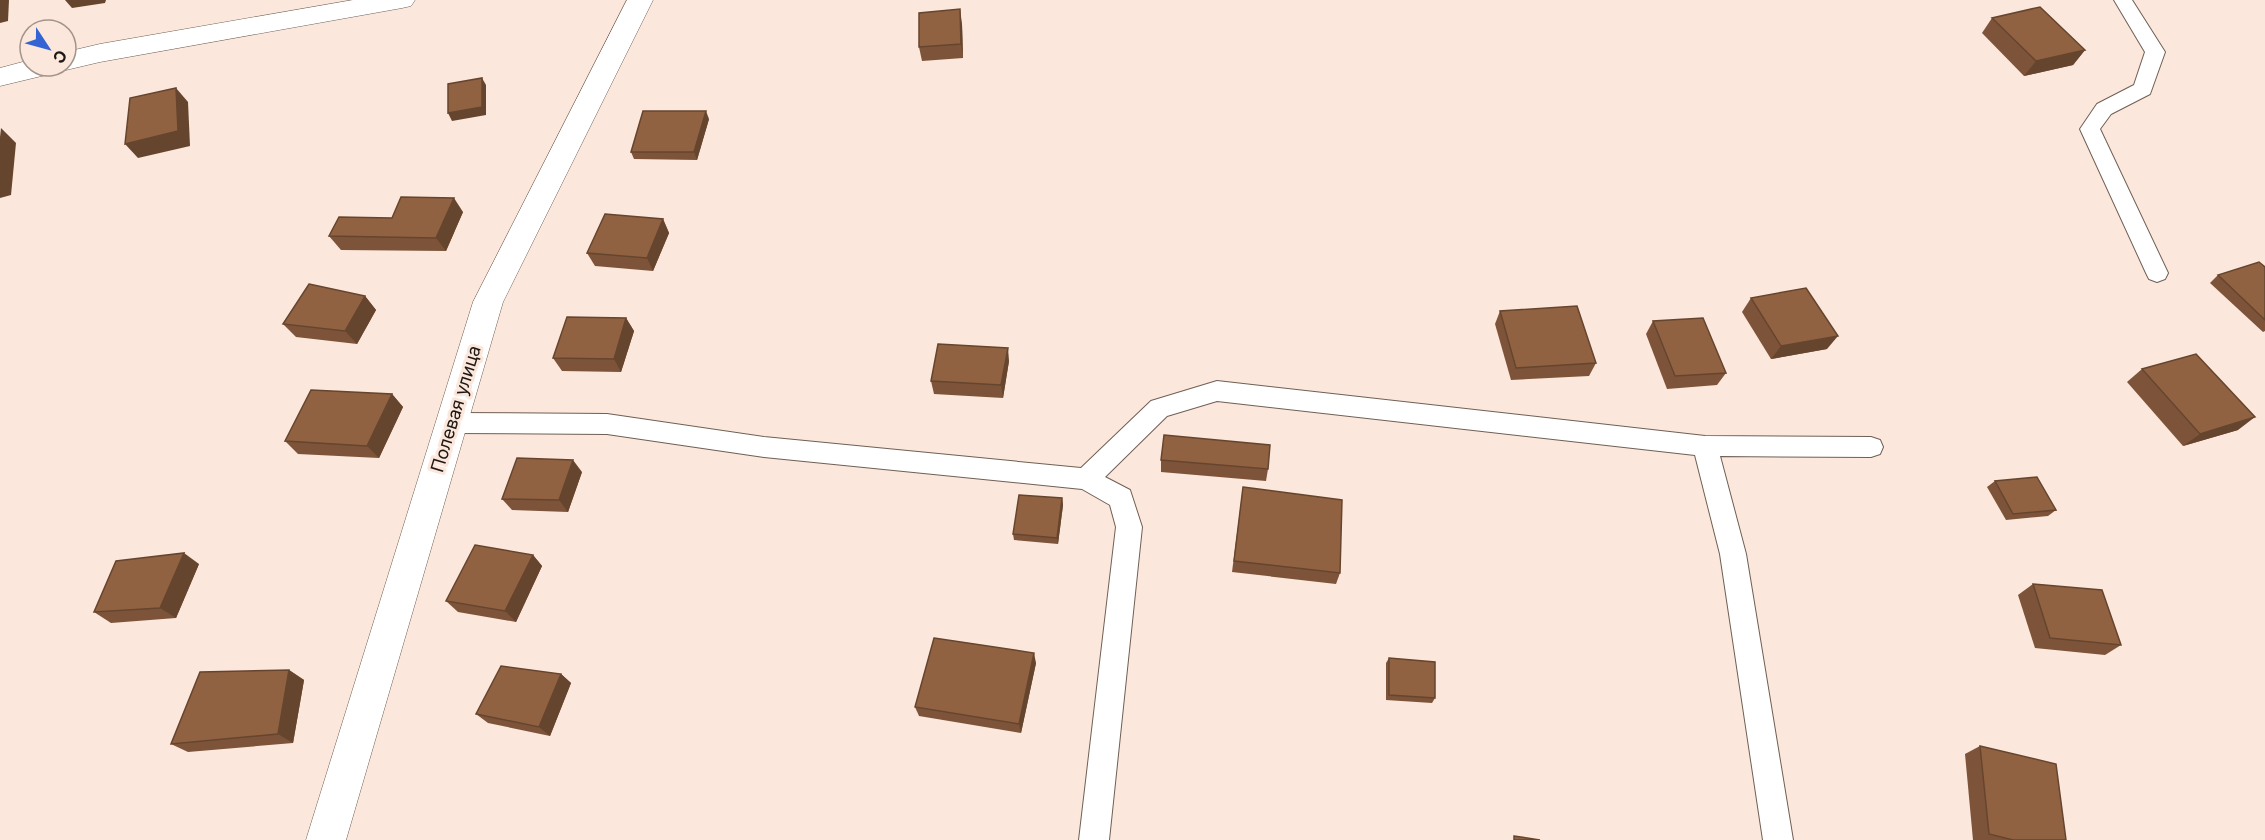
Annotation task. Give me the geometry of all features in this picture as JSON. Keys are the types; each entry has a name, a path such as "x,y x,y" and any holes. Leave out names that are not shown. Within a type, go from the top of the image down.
{"street":[{"path":"78,58 134,46 402,0"},
{"name":"Полевая улица","path":"326,840 488,302 640,0"},
{"path":"0,76 18,72"}],"lane":[{"path":"2123,0 2156,52 2143,89 2104,109 2090,129 2157,273"},
{"path":"1086,479 1159,408 1217,391 1705,446 1871,447"},
{"path":"452,423 607,424 764,447 1086,479 1121,498 1129,527 1094,840"},
{"path":"1705,446 1733,555 1778,840"}],"building":[{"path":"2040,7 2085,50 2036,61 1992,18"},
{"path":"960,9 961,44 919,47 919,13"},
{"path":"482,78 482,107 448,113 448,84"},
{"path":"176,88 178,131 125,144 130,98"},
{"path":"643,111 706,111 694,152 631,152"},
{"path":"401,197 454,198 436,238 329,236 339,217 392,218"},
{"path":"605,214 663,219 647,258 587,253"},
{"path":"2259,262 2265,267 2265,320 2218,275"},
{"path":"309,284 365,296 345,331 283,324"},
{"path":"1806,288 1838,336 1781,346 1751,298"},
{"path":"1577,306 1596,363 1516,368 1500,311"},
{"path":"567,317 626,318 614,359 553,358"},
{"path":"1703,318 1726,373 1675,376 1653,321"},
{"path":"938,344 1008,348 1001,385 931,381"},
{"path":"2196,354 2255,417 2200,434 2142,369"},
{"path":"311,390 392,394 367,446 285,441"},
{"path":"1164,435 1270,445 1268,469 1161,460"},
{"path":"517,458 573,460 559,500 502,499"},
{"path":"2037,477 2056,510 2013,514 1995,481"},
{"path":"1243,487 1342,500 1340,573 1234,561"},
{"path":"1019,495 1062,498 1057,538 1013,534"},
{"path":"475,545 533,555 505,611 446,601"},
{"path":"184,553 160,608 94,612 116,561"},
{"path":"2033,584 2102,590 2121,645 2050,638"},
{"path":"934,638 1034,653 1019,724 915,707"},
{"path":"1389,658 1435,662 1435,698 1389,695"},
{"path":"501,666 561,674 539,727 476,714"},
{"path":"289,670 278,734 171,744 200,672"},
{"path":"1980,746 2056,764 2066,840 2013,840 1989,834"},
{"path":"1514,836 1540,840 1514,840"}]}
